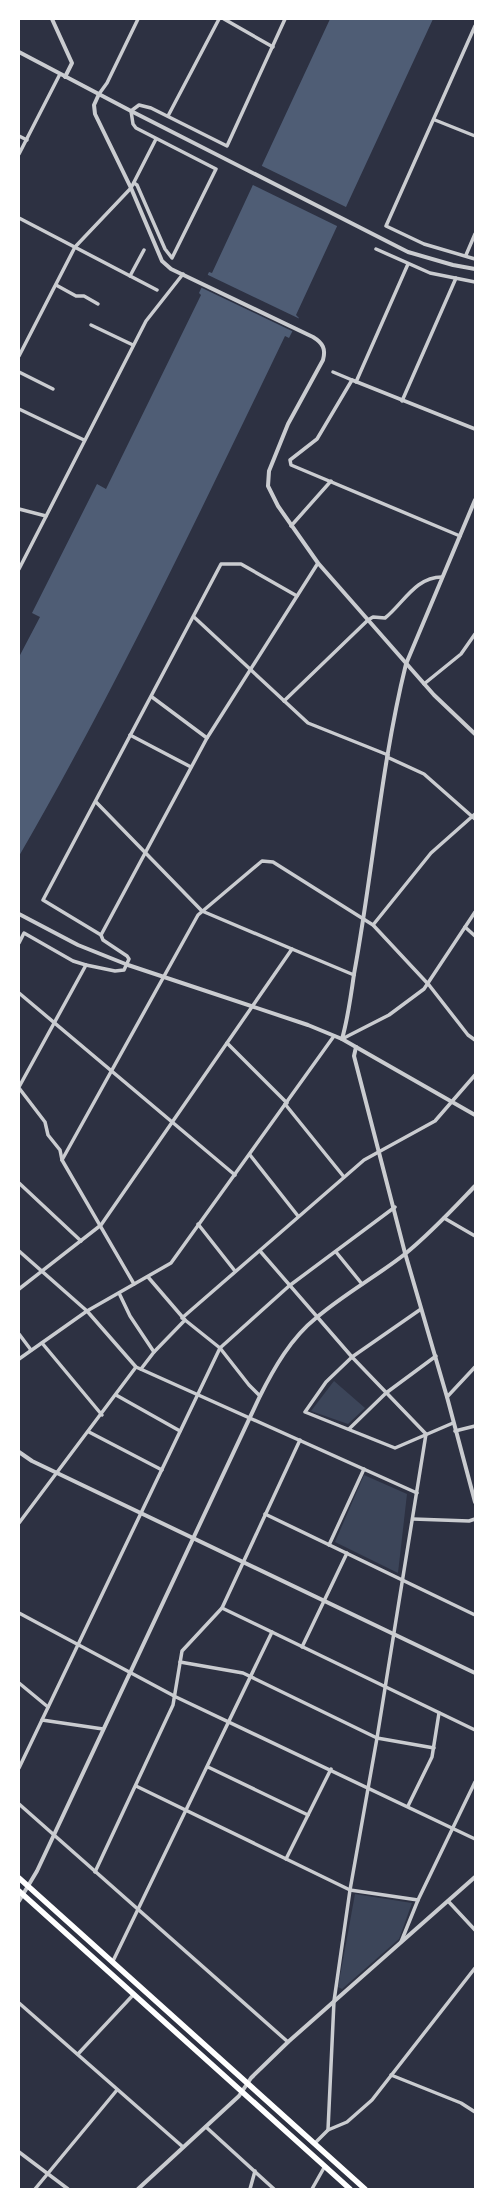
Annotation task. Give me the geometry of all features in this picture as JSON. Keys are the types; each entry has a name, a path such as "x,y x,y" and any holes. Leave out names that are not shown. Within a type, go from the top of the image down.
{"highway":[{"path":"19,1878 365,2189"},
{"path":"21,1893 350,2189"}],"street":[{"path":"52,19 72,62 66,77"},
{"path":"138,19 107,83 99,94 94,105 95,114 131,188 159,256 165,264 183,274 314,337 319,340 324,348 323,360 296,408 267,478 272,496 291,526 318,563 444,706 475,734"},
{"path":"168,116 219,19"},
{"path":"224,19 229,20 273,47"},
{"path":"131,111 139,105 151,108 227,146 285,19"},
{"path":"475,26 435,120 386,226 424,244 466,255 475,259"},
{"path":"471,36 475,38"},
{"path":"19,52 131,111 408,252 475,269"},
{"path":"19,154 60,74"},
{"path":"131,111 133,124 136,128 216,169 172,258 165,248 137,185 134,183"},
{"path":"435,120 475,136"},
{"path":"19,136 27,140"},
{"path":"19,356 75,247 131,188 156,139"},
{"path":"19,218 157,290"},
{"path":"466,255 475,234"},
{"path":"376,249 430,273 475,282"},
{"path":"130,276 144,250"},
{"path":"408,264 354,381 317,439 290,460 290,465 460,536"},
{"path":"19,569 146,321 183,274"},
{"path":"402,401 456,278"},
{"path":"56,285 76,296 84,296 98,304"},
{"path":"91,325 133,345"},
{"path":"19,372 53,389"},
{"path":"333,372 475,430"},
{"path":"19,409 84,440"},
{"path":"291,526 331,481"},
{"path":"342,1039 365,918 387,756 406,664 442,577 474,506 475,500"},
{"path":"19,509 46,516"},
{"path":"101,935 207,738 318,563"},
{"path":"19,943 24,933 73,961 115,971 124,970 128,965 129,960 127,956 103,940 101,935 44,900 222,564 241,564 297,596"},
{"path":"284,701 368,620 374,617 385,618 408,593 434,577 442,577"},
{"path":"194,617 308,723 387,756 424,774 474,816 431,853 373,925"},
{"path":"424,684 461,654 475,634"},
{"path":"152,697 207,738"},
{"path":"130,736 191,767"},
{"path":"96,802 202,911 354,975"},
{"path":"62,1160 202,911 262,861 273,862 365,918 429,985 468,1035 475,1040"},
{"path":"342,1039 388,1015 429,985 475,912"},
{"path":"19,914 78,945 128,965 342,1039 475,1115"},
{"path":"465,927 475,936"},
{"path":"19,1289 101,1225 292,949"},
{"path":"86,965 19,1088 45,1122 48,1135 60,1150 62,1160 134,1284"},
{"path":"19,993 235,1175"},
{"path":"19,1359 86,1311 171,1263 334,1036"},
{"path":"227,1043 286,1104 344,1177"},
{"path":"356,1047 354,1056 380,1150 405,1253 448,1397 455,1431 475,1502"},
{"path":"19,1522 58,1473 116,1395 138,1368 183,1319 235,1271 364,1160 435,1121 475,1075"},
{"path":"250,1155 298,1216"},
{"path":"19,1183 81,1241"},
{"path":"19,1901 21,1893 28,1886 54,1835 260,1396 287,1350 316,1318 405,1253 444,1218 475,1186"},
{"path":"19,1768 140,1512 162,1470 220,1348 289,1286 394,1207"},
{"path":"444,1218 475,1236"},
{"path":"198,1224 235,1271"},
{"path":"19,1251 86,1311 138,1368 417,1493"},
{"path":"260,1251 316,1318 426,1434"},
{"path":"336,1252 362,1284"},
{"path":"148,1277 183,1319 220,1348 249,1386 260,1396"},
{"path":"119,1293 130,1316 154,1352"},
{"path":"421,1309 352,1357 326,1382 305,1412 395,1448 453,1423"},
{"path":"19,1334 31,1350"},
{"path":"42,1342 102,1414"},
{"path":"349,1429 386,1392 436,1356"},
{"path":"448,1397 475,1367"},
{"path":"116,1395 180,1431"},
{"path":"455,1431 475,1426"},
{"path":"89,1432 162,1470"},
{"path":"328,2130 334,2001 350,1890 377,1738 426,1434"},
{"path":"95,1872 176,1697 182,1651 222,1608 300,1440"},
{"path":"19,1452 58,1473 324,1601 393,1636 475,1673"},
{"path":"329,1545 364,1469"},
{"path":"265,1514 475,1615"},
{"path":"413,1519 470,1521 475,1519"},
{"path":"302,1646 347,1553"},
{"path":"222,1608 475,1730"},
{"path":"19,1613 129,1674 331,1769 475,1839"},
{"path":"113,1961 272,1632"},
{"path":"180,1662 243,1673 377,1738 434,1748"},
{"path":"19,1683 48,1707"},
{"path":"408,1806 432,1758 439,1713"},
{"path":"42,1720 103,1729"},
{"path":"208,1767 308,1815"},
{"path":"286,1859 331,1769"},
{"path":"401,1942 418,1900 475,1783"},
{"path":"136,1786 350,1890 418,1900"},
{"path":"19,1804 288,2042"},
{"path":"138,2189 243,2092 247,2083 288,2042 475,1877"},
{"path":"448,1901 475,1930"},
{"path":"315,2143 328,2130 347,2122 359,2114 372,2100 475,1968"},
{"path":"78,2054 134,1994"},
{"path":"19,2003 183,2147"},
{"path":"391,2075 461,2103 475,2112"},
{"path":"35,2189 93,2116 117,2090"},
{"path":"206,2126 274,2189"},
{"path":"19,2152 49,2173 68,2189"},
{"path":"312,2189 325,2166"},
{"path":"250,2189 255,2171"}],"shaded area":[{"path":"330,19 433,19 296,315 299,318 289,338 285,336 124,664 55,793 19,856 19,657 40,617 32,613 97,484 106,489 201,295 199,293 209,272 212,273"},
{"path":"334,1381 365,1408 348,1424 311,1411"},
{"path":"364,1475 407,1494 398,1573 335,1542"},
{"path":"355,1894 412,1903 399,1939 342,1989 338,1987"}],"pier":[{"path":"260,165 348,208 339,227 251,184"},
{"path":"206,274 300,319 294,332 200,287"}]}
